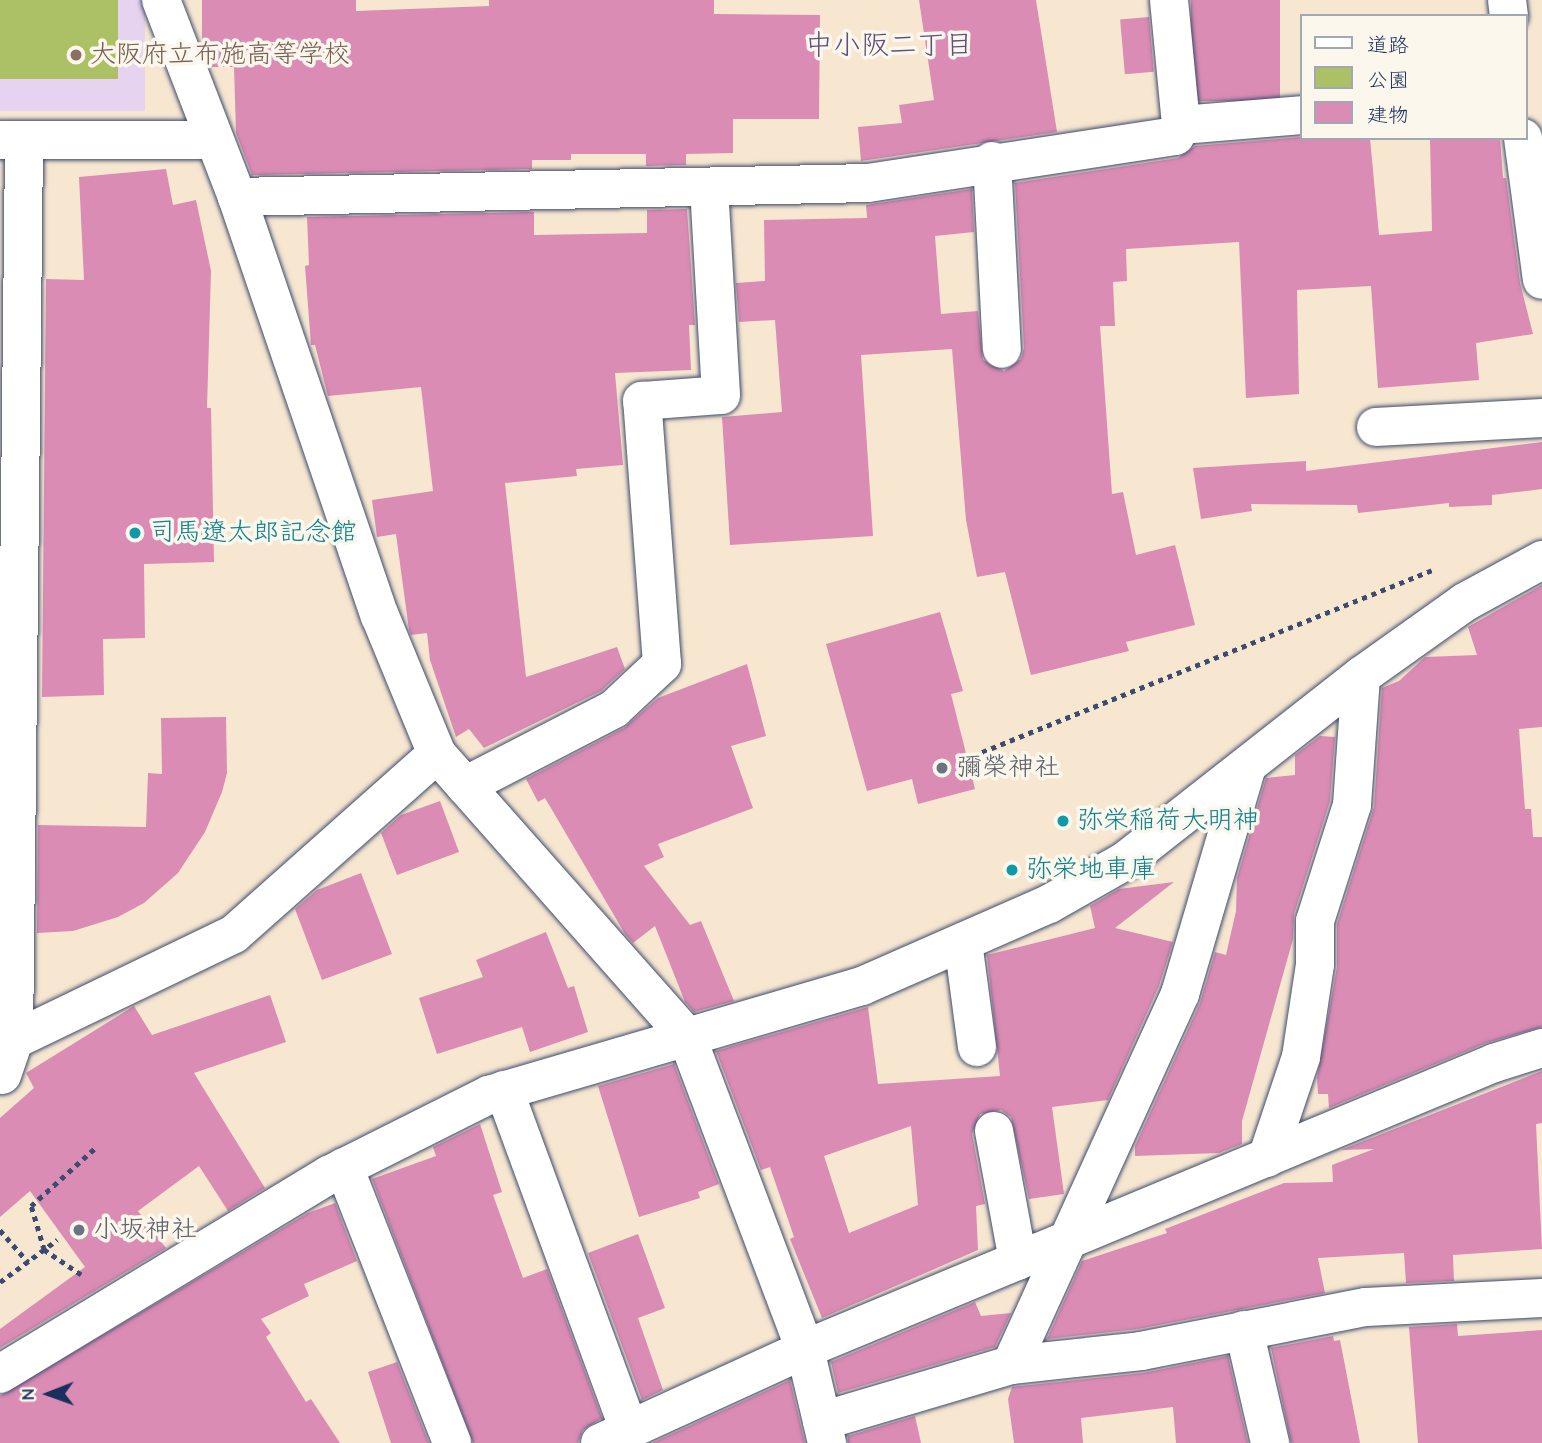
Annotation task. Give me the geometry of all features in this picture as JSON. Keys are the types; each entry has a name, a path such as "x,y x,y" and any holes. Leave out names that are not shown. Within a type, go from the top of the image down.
{"street":[{"path":"161,0 237,197 380,616 437,754 687,1037 804,1349 825,1432 1011,1364 1141,1351 1366,1307 1542,1298"},
{"path":"237,197 868,183 1175,136 1181,125 1169,0"},
{"path":"1181,125 1300,115"},
{"path":"213,140 12,140 8,1057 234,934 437,754"},
{"path":"1523,140 1542,280"},
{"path":"992,162 1002,349"},
{"path":"466,786 614,709 662,664 642,401 721,395 709,187"},
{"path":"1376,428 1542,418"},
{"path":"0,1374 344,1167 504,1090 862,986 1049,904 1125,861 1361,676 1465,602 1542,560"},
{"path":"1267,1158 1301,1057 1315,964 1314,921 1352,805 1361,676"},
{"path":"1011,1364 1064,1242 1180,993 1247,766"},
{"path":"963,942 977,1047"},
{"path":"504,1090 614,1436 804,1349 1494,1063 1542,1048"},
{"path":"994,1130 1018,1261"},
{"path":"344,1167 452,1443"},
{"path":"1244,1330 1269,1443"}],"path":[{"path":"982,752 1399,580 1437,569"},
{"path":"88,1276 80,1275 44,1250 31,1206 94,1149"},
{"path":"0,1230 28,1262"},
{"path":"0,1282 57,1240"}],"shaded area":[{"name":"大阪府立布施高等学校","path":"0,0 145,0 145,111 0,111"}],"green space":[{"path":"0,0 118,0 118,79 0,79"}],"building":[{"path":"202,0 356,0 356,11 489,6 489,0 714,0 714,14 820,15 819,119 733,119 733,153 686,154 686,165 646,166 646,154 571,154 571,160 532,160 532,169 252,175 236,133 234,67 210,67 202,45"},
{"path":"919,0 1036,0 1057,132 861,161 858,127 902,123 899,105 934,100"},
{"path":"1191,0 1280,0 1280,101 1191,101"},
{"path":"1149,17 1154,72 1125,74 1120,20"},
{"path":"1300,137 1300,140 1370,140 1379,235 1432,231 1430,140 1500,140 1503,178 1506,178 1520,283 1533,334 1476,343 1479,380 1378,388 1371,286 1297,290 1299,394 1246,398 1239,242 1126,249 1127,281 1113,282 1115,326 1100,326 1112,494 1123,492 1136,555 1175,545 1195,625 1126,642 1129,651 1031,675 1005,572 977,577 966,520 952,349 861,355 873,536 730,545 722,417 782,412 775,320 739,322 736,283 765,281 764,220 867,218 866,205 972,189 974,232 935,236 941,314 978,311 983,360 1004,371 1021,359 1024,348 1015,183 1178,158 1195,146"},
{"path":"166,169 173,205 196,200 211,271 207,408 211,408 214,562 144,564 145,638 103,639 104,695 42,697 46,279 84,280 79,177"},
{"path":"687,209 695,325 689,325 691,370 615,373 623,465 576,469 577,476 505,483 526,677 617,647 625,669 601,691 484,748 469,729 456,737 430,660 427,633 411,635 409,630 396,534 377,537 372,500 433,491 421,387 328,396 315,345 311,345 305,266 309,265 307,217 534,212 534,235 647,233 647,210"},
{"path":"1542,442 1542,489 1492,495 1492,505 1449,507 1449,503 1358,513 1357,505 1251,504 1252,511 1201,519 1193,468 1306,461 1306,471"},
{"path":"1542,585 1542,727 1519,729 1525,809 1531,809 1533,837 1542,837 1542,1027 1486,1043 1329,1108 1328,1094 1318,1094 1317,1078 1337,967 1337,924 1374,807 1382,688 1399,681 1425,657 1477,655 1468,627"},
{"path":"940,612 963,691 951,694 975,789 918,804 912,779 867,791 826,644"},
{"path":"747,664 766,736 731,746 753,808 658,844 664,857 644,866 690,925 701,921 734,1001 694,1012 685,1002 655,926 633,943 625,934 545,798 538,802 526,779 624,728 658,698"},
{"path":"226,717 227,773 222,792 205,832 178,873 144,903 118,917 73,931 37,933 38,825 146,827 148,773 162,774 161,718"},
{"path":"1320,736 1335,737 1330,801 1294,914 1293,939 1242,1121 1242,1144 1219,1153 1135,1156 1135,1146 1200,1003 1215,952 1226,955 1236,911 1237,878 1266,778 1295,775 1295,755"},
{"path":"440,801 459,852 397,875 381,833 401,815"},
{"path":"361,873 392,954 322,980 295,909 317,890"},
{"path":"1174,882 1115,928 1173,942 1159,986 1108,1100 1052,1107 1064,1194 1029,1199 1011,1117 1001,1110 980,1114 972,1134 985,1204 976,1206 978,1250 822,1318 790,1239 794,1237 770,1167 761,1170 716,1051 868,1007 878,1084 1000,1076 987,955 1095,928 1090,906 1119,889","holes":["911,1126 918,1205 849,1233 824,1156"]},
{"path":"546,932 568,988 574,986 588,1032 530,1052 522,1027 437,1054 419,998 483,977 476,960"},
{"path":"270,995 286,1042 194,1073 265,1188 228,1211 199,1166 138,1211 166,1248 0,1348 0,1329 85,1267 30,1191 0,1217 0,1118 34,1088 26,1073 134,1006 152,1035"},
{"path":"674,1064 719,1184 698,1192 700,1198 639,1217 598,1086"},
{"path":"1542,1071 1542,1123 1536,1124 1542,1249 1453,1255 1454,1281 1406,1283 1404,1253 1318,1258 1325,1293 1138,1329 1047,1339 1082,1261 1167,1233 1165,1229 1284,1183 1333,1182 1332,1165 1374,1149 1341,1150"},
{"path":"480,1124 502,1192 493,1195 523,1278 547,1269 602,1418 583,1430 578,1443 473,1443 372,1179 436,1156 433,1147"},
{"path":"335,1203 357,1261 304,1284 309,1296 261,1319 271,1333 266,1337 306,1402 311,1399 340,1443 0,1443 0,1396 308,1213"},
{"path":"638,1234 665,1308 638,1318 663,1390 642,1400 588,1253"},
{"path":"975,1302 981,1316 1011,1313 995,1347 838,1393 831,1362"},
{"path":"1457,1324 1458,1336 1542,1330 1542,1443 1418,1443 1409,1327"},
{"path":"1333,1336 1334,1341 1340,1340 1360,1443 1291,1443 1271,1348"},
{"path":"1228,1356 1248,1443 1176,1443 1173,1407 1081,1418 1083,1443 1014,1443 1008,1399 1012,1387 1143,1373"},
{"path":"397,1362 429,1443 391,1443 368,1372"},
{"path":"790,1380 805,1443 652,1443"},
{"path":"915,1416 921,1443 848,1443 848,1436"}],"place":[{"name":"大阪府立布施高等学校","path":"76,55"},
{"name":"司馬遼太郎記念館","path":"135,533"},
{"name":"彌榮神社","path":"942,768"},
{"name":"弥栄稲荷大明神","path":"1063,821"},
{"name":"弥栄地車庫","path":"1012,870"},
{"name":"小坂神社","path":"79,1230"}],"district":[{"name":"中小阪二丁目","path":"889,45"}]}
